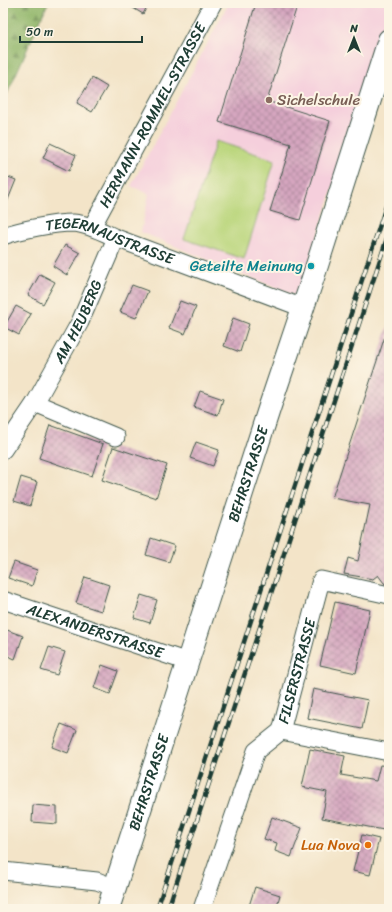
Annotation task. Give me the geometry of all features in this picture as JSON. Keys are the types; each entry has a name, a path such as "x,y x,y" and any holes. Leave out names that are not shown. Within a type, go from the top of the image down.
{"street":[{"name":"HERMANN-ROMMEL-STRASSE","path":"92,227 214,3"},
{"name":"BEHRSTRASSE","path":"108,909 389,40"},
{"name":"TEGERNAUSTRASSE","path":"3,236 15,232 73,223 92,227 116,238 303,308"},
{"name":"AM HEUBERG","path":"3,450 35,403 80,322 116,238"},
{"path":"35,403 116,437"},
{"name":"FILSERSTRASSE","path":"202,909 256,752 281,731 321,580 389,595"},
{"name":"ALEXANDERSTRASSE","path":"3,600 188,662"},
{"path":"281,731 389,752"},
{"path":"3,872 97,881 115,888"}],"shaded area":[{"name":"Sichelschule","path":"229,3 389,3 389,13 298,297 141,232 149,194 131,186"}],"green space":[{"path":"3,3 48,3 3,103"},
{"path":"216,141 275,160 244,259 184,239"}],"building":[{"path":"129,3 149,3 143,14 128,5"},
{"path":"256,3 298,3 267,101 330,121 300,220 270,211 291,144 219,122"},
{"path":"92,78 107,87 92,112 77,103"},
{"path":"50,143 76,155 69,171 43,158"},
{"path":"3,175 16,180 5,207 3,206"},
{"path":"65,245 80,253 67,275 53,266"},
{"path":"40,274 55,282 43,304 28,295"},
{"path":"132,285 148,291 136,318 120,312"},
{"path":"180,301 196,307 185,334 169,328"},
{"path":"16,306 31,314 19,335 4,327"},
{"path":"233,318 249,324 240,352 224,346"},
{"path":"389,324 389,585 384,583 378,575 373,579 344,574 348,558 358,561 370,505 332,498"},
{"path":"200,391 223,399 218,415 194,407"},
{"path":"50,425 103,444 92,476 39,458"},
{"path":"196,442 219,450 213,466 190,458"},
{"path":"113,447 167,465 156,498 102,480"},
{"path":"21,477 37,482 30,506 14,501"},
{"path":"151,538 175,546 169,562 146,555"},
{"path":"14,562 37,570 32,586 8,578"},
{"path":"85,577 109,585 101,611 76,603"},
{"path":"141,595 157,600 150,623 134,618"},
{"path":"335,602 370,610 356,673 320,665"},
{"path":"7,630 23,636 15,659 3,654 3,641"},
{"path":"49,647 65,652 57,675 41,670"},
{"path":"102,665 118,671 110,694 94,688"},
{"path":"313,689 368,700 362,729 307,718"},
{"path":"61,724 77,730 68,753 52,747"},
{"path":"310,749 345,756 341,775 376,781 380,765 389,766 389,831 322,818 327,792 302,787"},
{"path":"33,805 57,807 57,824 32,822"},
{"path":"272,817 302,828 291,857 275,851 277,843 264,839"},
{"path":"362,835 379,839 370,875 353,871"},
{"path":"255,887 280,895 276,909 248,909"}],"railway":[{"path":"157,909 389,197"},
{"path":"168,909 389,232"}],"place":[{"name":"Sichelschule","path":"269,100"},
{"name":"Geteilte Meinung","path":"311,266"},
{"name":"Lua Nova","path":"368,845"}]}
